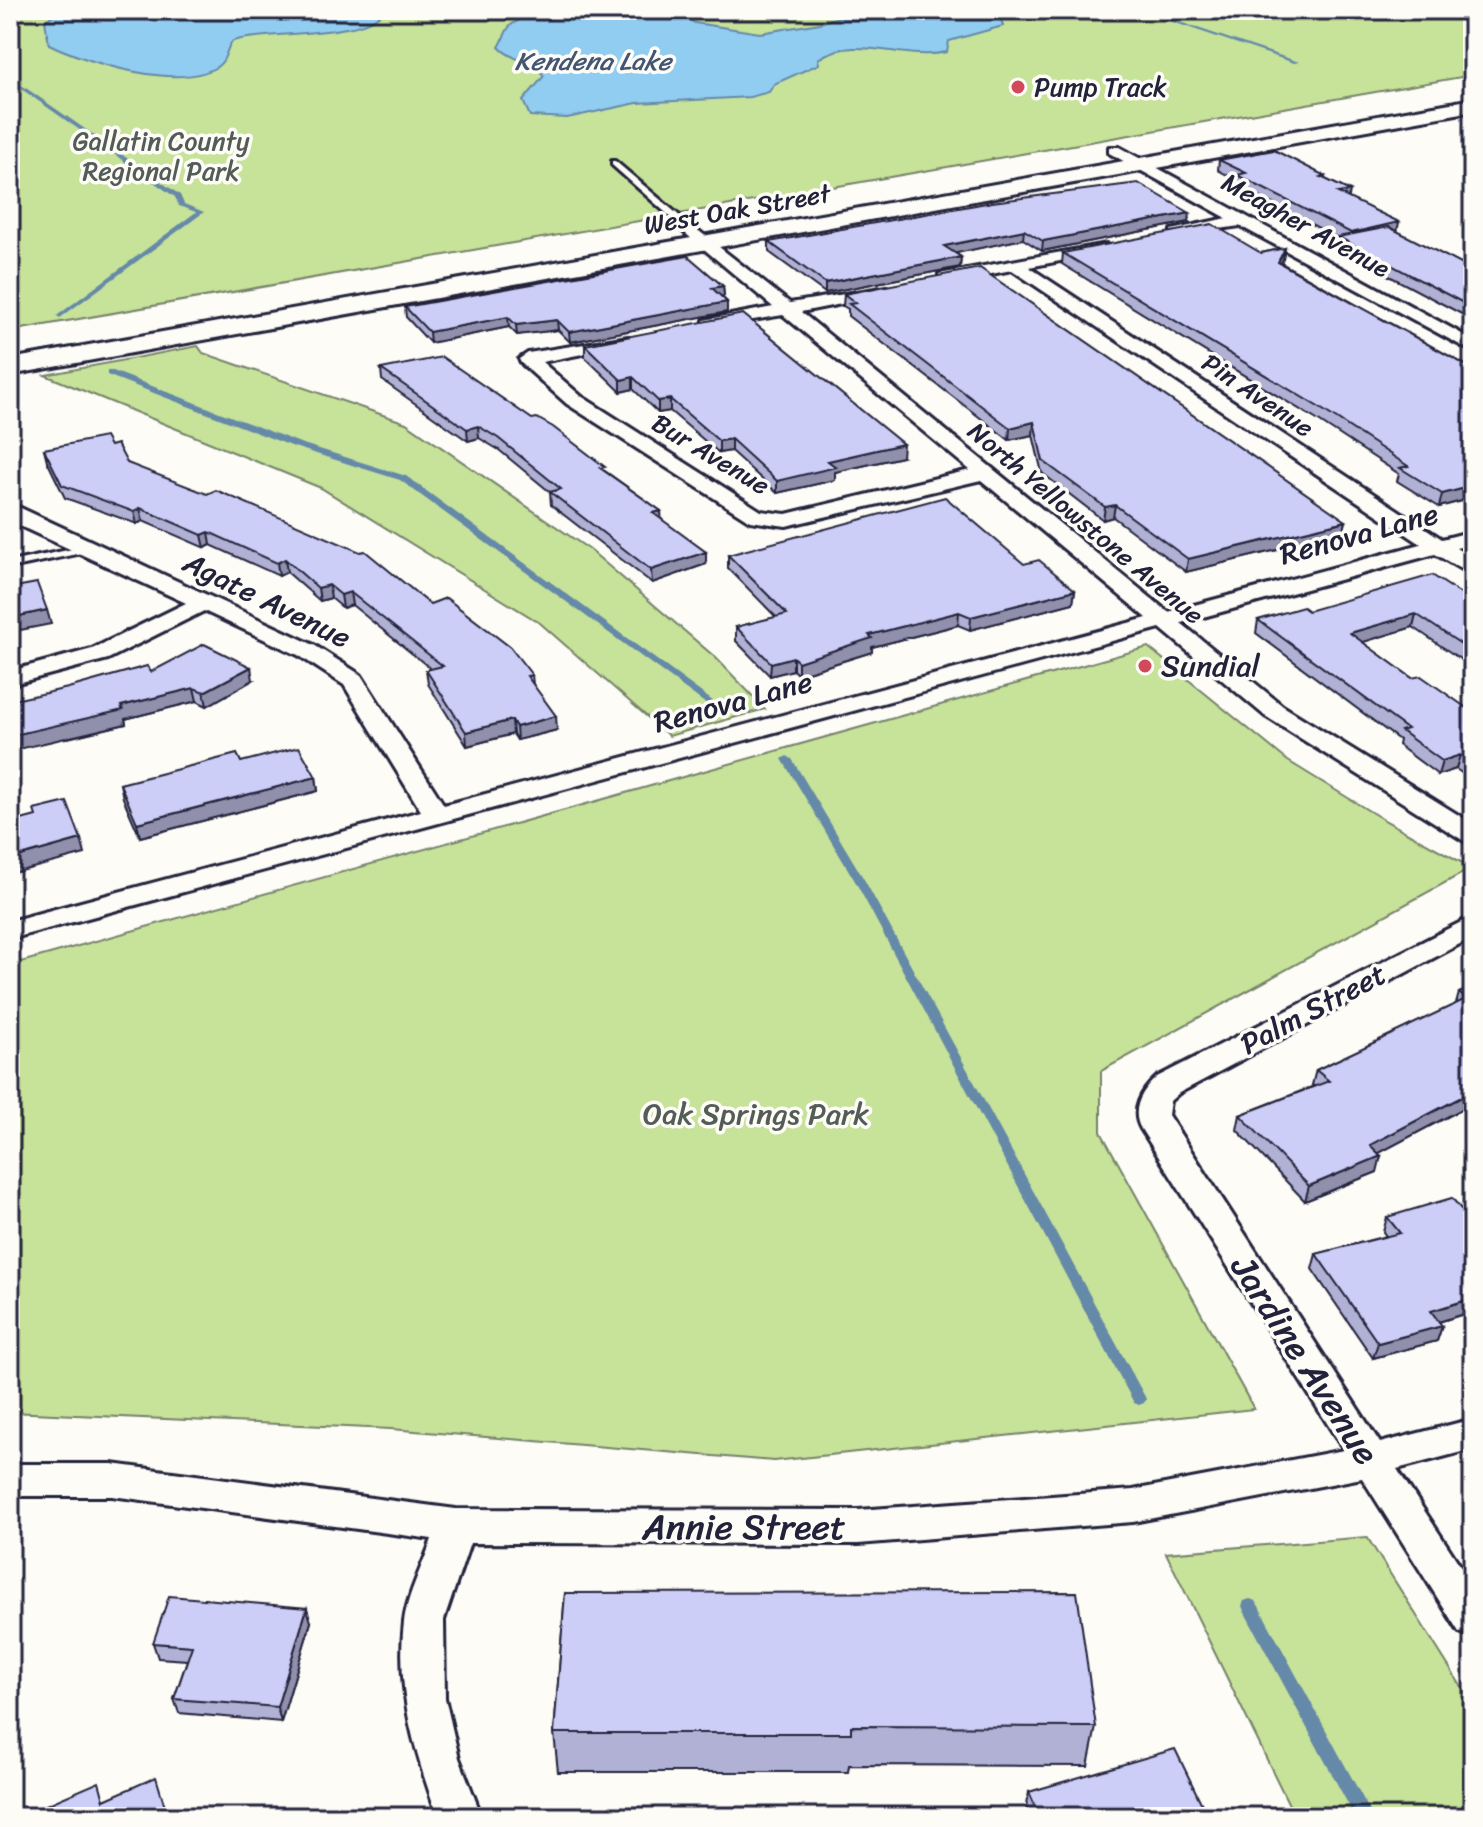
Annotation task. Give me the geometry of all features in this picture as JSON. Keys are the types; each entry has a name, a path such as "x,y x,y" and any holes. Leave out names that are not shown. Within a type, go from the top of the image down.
{"main road":[{"name":"West Oak Street","path":"249,301 1473,87"},
{"name":"West Oak Street","path":"10,367 1473,105"}],"street":[{"name":"Meagher Avenue","path":"1114,150 1473,347"},
{"path":"1152,238 1244,220"},
{"name":"North Yellowstone Avenue","path":"685,225 1161,621 1274,711 1473,835"},
{"path":"927,282 1122,244"},
{"name":"Pin Avenue","path":"1015,265 1473,569"},
{"path":"698,326 898,287"},
{"name":"Bur Avenue","path":"637,338 528,359 574,400 625,436 757,517 786,520 983,473"},
{"name":"Agate Avenue","path":"10,509 87,549 327,660 353,680 436,814"},
{"name":"Renova Lane","path":"10,930 1473,537"},
{"path":"10,678 100,654 203,603"},
{"name":"Palm Street","path":"1155,1096 1168,1085 1473,925"},
{"name":"Jardine Avenue","path":"1155,1096 1152,1121 1473,1619"},
{"name":"Annie Street","path":"10,1480 112,1480 456,1526 858,1527 1133,1506 1370,1461 1473,1434"},
{"path":"456,1526 424,1620 424,1698 438,1758 460,1817"}],"lane":[{"path":"615,163 685,225"},
{"path":"10,565 87,549"}],"green space":[{"name":"Gallatin County Regional Park","path":"10,10 1473,10 1473,75 10,331"},
{"path":"198,346 203,353 406,423 590,550 716,658 765,709 669,736 540,623 321,488 45,375"},
{"name":"Oak Springs Park","path":"1148,647 1288,761 1384,820 1472,868 1101,1071 1101,1132 1254,1409 774,1461 391,1429 10,1412 10,965"},
{"path":"1367,1537 1473,1705 1473,1817 1295,1817 1166,1553"}],"water":[{"path":"60,10 384,10 374,19 358,26 233,41 218,66 181,76 133,72 86,59 49,44 45,21"},
{"name":"Kendena Lake","path":"585,10 659,10 681,15 695,23 760,33 820,23 861,10 946,10 1001,19 1003,26 949,41 947,52 914,54 848,48 833,52 818,59 819,64 774,84 769,92 750,97 637,103 567,118 530,116 523,101 544,76 499,47 507,30 518,20 537,15"}],"building":[{"path":"1274,150 1350,191 1338,193 1399,222 1351,233 1237,175 1246,173 1219,160"},
{"path":"1138,183 1190,213 1043,241 1024,230 944,246 961,257 825,283 769,242 992,202"},
{"path":"1212,224 1261,253 1285,248 1278,262 1473,369 1473,486 1442,494 1400,468 1408,466 1320,408 1063,253"},
{"path":"1389,227 1473,270 1473,308 1338,237"},
{"path":"688,256 723,286 712,288 727,302 569,332 557,320 516,325 508,317 429,332 405,307"},
{"path":"980,268 1346,521 1188,559 1115,505 1105,507 1043,461 1034,422 1010,428 849,304 856,303 844,294"},
{"path":"743,314 903,444 828,461 836,467 777,481 731,439 719,441 670,399 658,401 633,377 621,380 585,345"},
{"path":"442,357 532,419 537,418 553,427 605,467 600,468 661,511 653,513 706,552 651,570 550,492 561,489 498,438 478,426 467,429 381,369"},
{"path":"105,437 110,446 117,444 127,463 207,494 216,490 360,552 365,551 430,604 446,598 510,647 532,675 527,676 556,716 516,727 512,720 466,732 426,670 443,666 350,592 341,595 329,585 318,588 285,559 277,563 209,532 202,535 140,508 134,512 62,485 44,449"},
{"path":"945,497 1024,564 1039,560 1075,590 971,617 959,612 869,635 872,638 798,662 793,657 771,663 736,627 787,614 728,555"},
{"path":"1432,575 1473,602 1473,649 1470,650 1416,614 1350,633 1412,678 1421,676 1468,709 1473,708 1473,764 1460,755 1442,761 1401,731 1407,729 1258,620 1303,607 1308,611"},
{"path":"37,583 47,610 10,618 10,588"},
{"path":"204,644 251,667 204,692 194,688 121,706 123,710 10,736 10,701 147,666 151,672"},
{"path":"299,747 316,777 137,823 120,784 237,754 241,762"},
{"path":"67,802 81,839 10,859 10,823 36,816 34,810"},
{"path":"1473,987 1473,1096 1469,1093 1370,1145 1381,1156 1309,1186 1240,1115 1329,1081 1316,1070 1466,999 1459,993"},
{"path":"1452,1198 1465,1214 1473,1212 1473,1298 1431,1311 1442,1326 1378,1343 1316,1254 1400,1233 1387,1217"},
{"path":"1077,1592 1096,1727 851,1726 851,1733 554,1733 565,1593"},
{"path":"169,1596 307,1608 277,1707 174,1699 192,1646 153,1643"},
{"path":"1175,1749 1208,1817 1040,1817 1029,1792"},
{"path":"156,1777 168,1817 36,1817 34,1810 99,1782 104,1800"}],"waterway":[{"path":"1139,10 1296,62"},
{"path":"10,79 178,196 181,205 201,212 60,316"},
{"path":"110,373 297,445 403,478 709,702"},
{"path":"787,759 860,881 1139,1399"},
{"path":"1250,1606 1364,1817"}],"place":[{"name":"Pump Track","path":"1018,87"},
{"name":"Sundial","path":"1145,666"}]}
